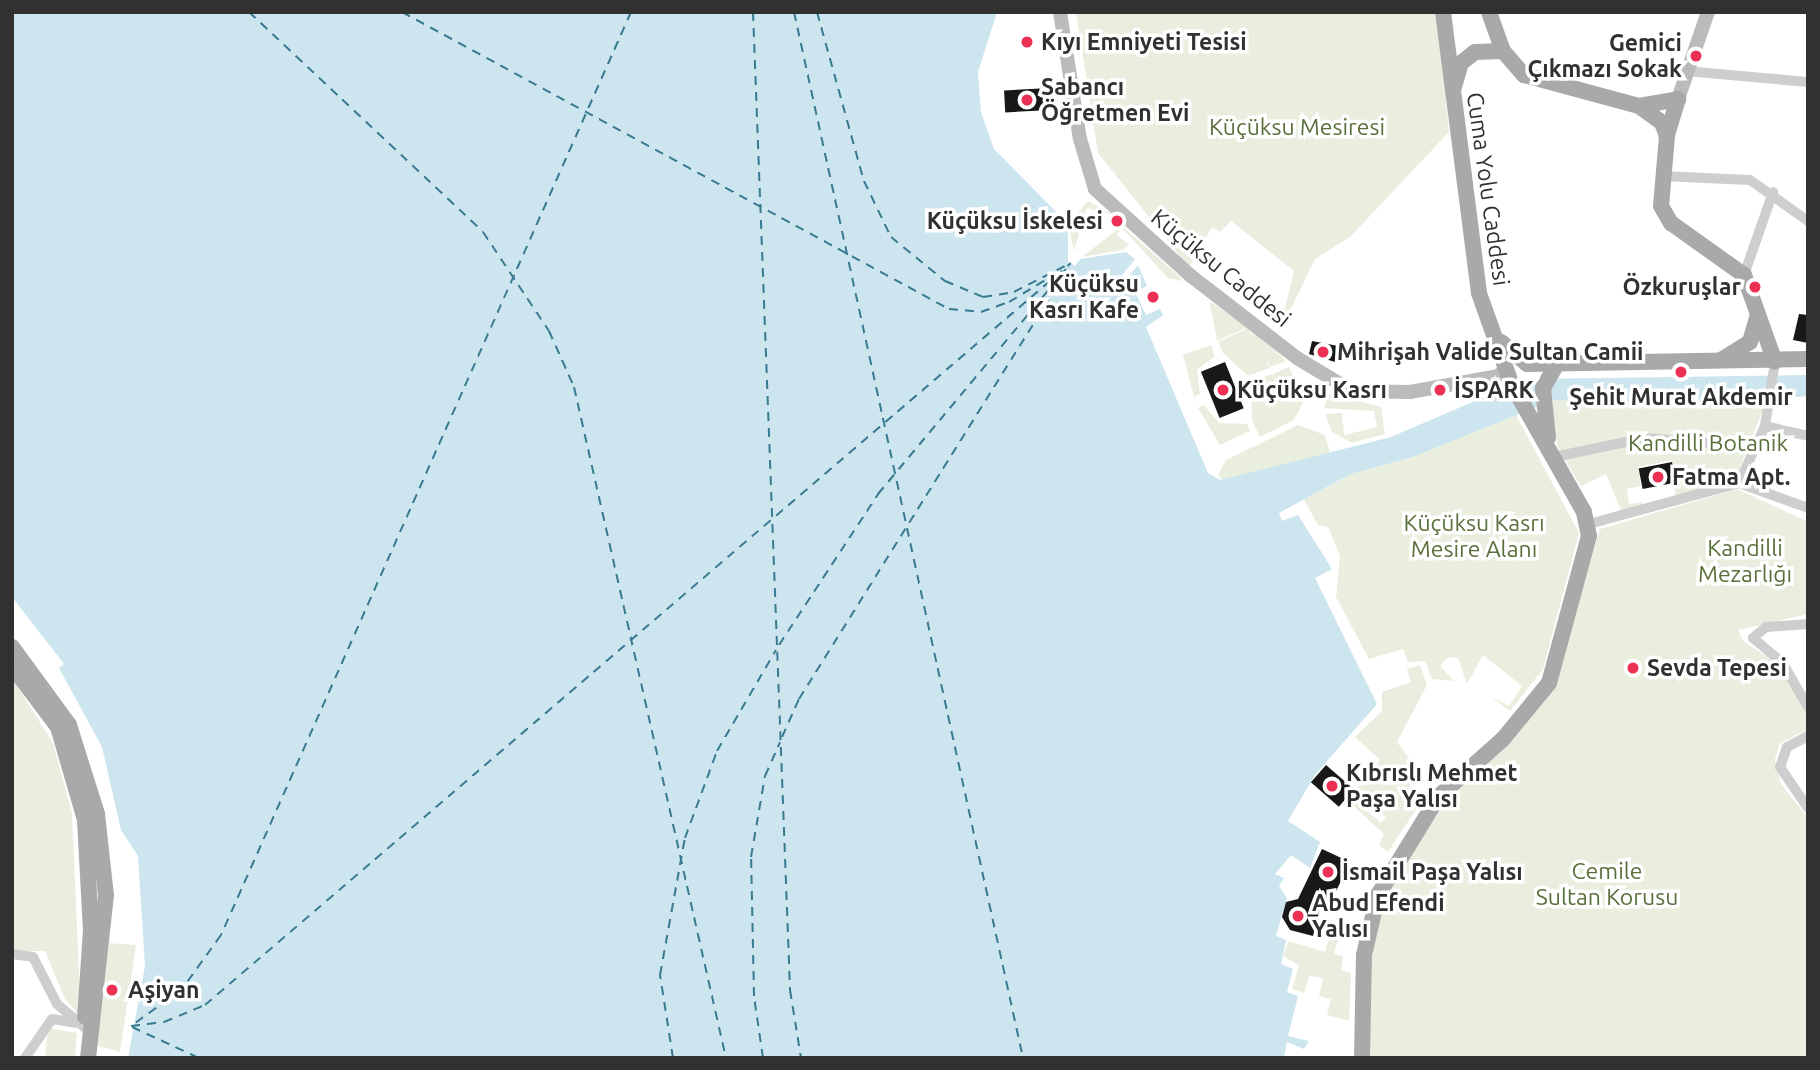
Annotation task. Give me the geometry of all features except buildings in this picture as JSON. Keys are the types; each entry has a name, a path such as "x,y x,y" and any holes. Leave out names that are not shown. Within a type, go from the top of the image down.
{"main road":[{"name":"Cuma Yolu Caddesi","path":"1443,12 1451,108 1485,312 1508,372 1536,414"},
{"path":"1489,12 1503,51 1537,83 1639,106 1678,99 1667,136 1661,176 1661,206 1671,223 1744,275 1774,362 1801,359"},
{"path":"1451,108 1461,63 1486,49 1503,51"},
{"path":"1639,106 1662,123 1667,136"},
{"path":"1714,363 1750,342 1758,314"},
{"name":"Küçüksu Caddesi","path":"1508,372 1557,364 1774,362"},
{"path":"1362,1058 1364,955 1378,895 1432,806 1503,739 1549,683 1589,524 1552,454 1536,414 1546,380 1557,364"},
{"path":"12,647 69,725 97,814 106,895 83,1028"},
{"path":"12,666 58,727 85,820 83,1028 88,1058"}],"street":[{"name":"Küçüksu Caddesi","path":"1060,12 1080,139 1095,189 1191,276 1297,358 1352,391 1385,395 1508,372"},
{"path":"1678,99 1708,12"},
{"path":"1686,71 1808,82"},
{"path":"1661,176 1750,180 1773,192 1808,221"},
{"path":"1744,275 1773,192"},
{"path":"1739,483 1765,426 1772,397 1774,362"},
{"path":"1765,426 1808,436"},
{"path":"1552,454 1644,438 1743,446"},
{"path":"1589,524 1739,483 1808,514"},
{"path":"1792,506 1808,508"},
{"path":"1808,624 1766,627 1754,638 1782,662 1808,706"},
{"path":"1808,736 1787,747 1780,767 1808,808"},
{"path":"12,954 33,957 57,1004 83,1028"},
{"path":"25,1058 52,1018 83,1028"}],"green space":[{"name":"Küçüksu Mesiresi","path":"1076,12 1438,12 1449,132 1350,237 1315,259 1279,333 1294,271 1231,221 1220,232 1212,227 1189,267 1098,153"},
{"path":"1088,201 1112,215 1087,208 1074,251 1068,224"},
{"path":"1122,226 1182,279 1181,281 1168,278 1122,228 1116,235 1129,244 1123,250 1082,257"},
{"path":"1211,302 1248,327 1217,341"},
{"path":"1249,327 1286,361 1270,367 1265,354 1269,368 1248,376 1223,353 1218,342 1248,328 1257,343"},
{"path":"1211,345 1215,356 1197,370 1200,394 1194,397 1183,355"},
{"path":"1289,367 1304,400 1294,420 1260,437 1252,421 1251,382 1272,374 1277,387 1273,374"},
{"path":"1328,393 1381,407 1385,434 1352,443 1332,432 1325,414 1342,413 1344,435 1377,427 1374,411 1324,408"},
{"name":"Kandilli Botanik","path":"1768,397 1737,475 1676,500 1672,460 1638,467 1641,486 1627,489 1629,504 1643,502 1645,508 1622,513 1606,474 1581,486 1558,449 1551,407 1554,400 1700,404"},
{"path":"1204,405 1219,423 1247,424 1250,431 1220,445 1198,408"},
{"name":"Küçüksu Kasrı Mesire Alanı","path":"1516,415 1579,533 1543,669 1510,711 1490,696 1509,706 1522,686 1483,655 1467,684 1458,658 1448,657 1440,666 1454,681 1432,679 1425,661 1408,662 1403,649 1369,659 1336,597 1340,556 1328,527 1318,525 1304,500 1351,474 1413,457"},
{"path":"1298,425 1325,435 1330,453 1222,480 1218,475 1226,460"},
{"name":"Cemile Sultan Korusu","path":"1737,489 1808,522 1808,614 1738,630 1743,641 1781,666 1808,715 1808,729 1779,744 1775,760 1781,784 1808,818 1808,1058 1370,1058 1369,955 1383,898 1455,788 1554,686 1600,529"},
{"path":"1420,665 1427,685 1397,742 1410,760 1410,788 1423,799 1388,852 1379,845 1384,834 1346,799 1349,795 1381,823 1386,817 1354,792 1380,760 1355,737 1382,711 1382,692 1411,682 1407,669"},
{"path":"12,678 53,743 72,813 81,1017 65,999 45,951 12,951"},
{"path":"1324,918 1343,924 1334,953 1343,957 1341,970 1351,973 1349,1021 1327,1015 1331,999 1319,996 1323,978 1309,976 1304,993 1292,989 1299,965 1283,956 1289,941 1325,952 1331,933 1321,930"},
{"path":"106,943 136,945 120,1052 95,1045"},
{"path":"48,1028 77,1033 75,1058 45,1058"}],"water":[{"path":"12,12 997,12 978,72 981,112 994,149 1068,224 1068,261 1075,266 1080,259 1126,252 1135,259 1108,293 1112,296 1138,265 1147,286 1135,292 1146,315 1160,309 1163,315 1146,327 1208,473 1220,480 1391,437 1526,379 1808,375 1808,396 1700,404 1554,400 1413,457 1351,474 1279,513 1282,521 1298,515 1332,569 1315,578 1377,704 1315,775 1288,821 1320,842 1310,868 1291,855 1275,874 1284,878 1279,886 1287,898 1276,936 1286,940 1281,964 1293,969 1287,992 1298,996 1288,1036 1309,1041 1304,1049 1287,1042 1284,1058 128,1058 145,966 138,856 121,830 102,747 59,668 64,664 12,597"}],"ferry route":[{"path":"249,12 483,232 549,331 574,387 726,1058"},
{"path":"402,12 949,309 981,312 1009,302 1062,270"},
{"path":"631,12 221,935 182,989 131,1026 164,1022 205,1005 1071,263"},
{"path":"753,12 790,990 801,1058"},
{"path":"794,12 1023,1058"},
{"path":"817,12 864,181 891,237 945,281 983,297 1014,292 1067,265"},
{"path":"782,737 799,699 1069,267"},
{"path":"779,645 878,494 1066,269"},
{"path":"673,1058 660,975 685,838 717,751 776,650"},
{"path":"763,1058 754,996 751,857 765,776 780,742"},
{"path":"132,1027 199,1058"}],"place":[{"name":"Kıyı Emniyeti Tesisi","path":"1027,42"},
{"name":"Gemici Çıkmazı Sokak","path":"1696,56"},
{"name":"Sabancı Öğretmen Evi","path":"1027,100"},
{"name":"Küçüksu İskelesi","path":"1117,221"},
{"name":"Özkuruşlar","path":"1755,287"},
{"name":"Küçüksu Kasrı Kafe","path":"1153,297"},
{"name":"Mihrişah Valide Sultan Camii","path":"1323,352"},
{"name":"Şehit Murat Akdemir","path":"1681,372"},
{"name":"Küçüksu Kasrı","path":"1223,390"},
{"name":"İSPARK","path":"1440,390"},
{"name":"Fatma Apt.","path":"1658,477"},
{"name":"Sevda Tepesi","path":"1633,668"},
{"name":"Kıbrıslı Mehmet Paşa Yalısı","path":"1332,786"},
{"name":"İsmail Paşa Yalısı","path":"1328,872"},
{"name":"Abud Efendi Yalısı","path":"1298,916"},
{"name":"Aşiyan","path":"112,990"}],"park label":[{"name":"Kandilli Mezarlığı","path":"1745,561"}]}
